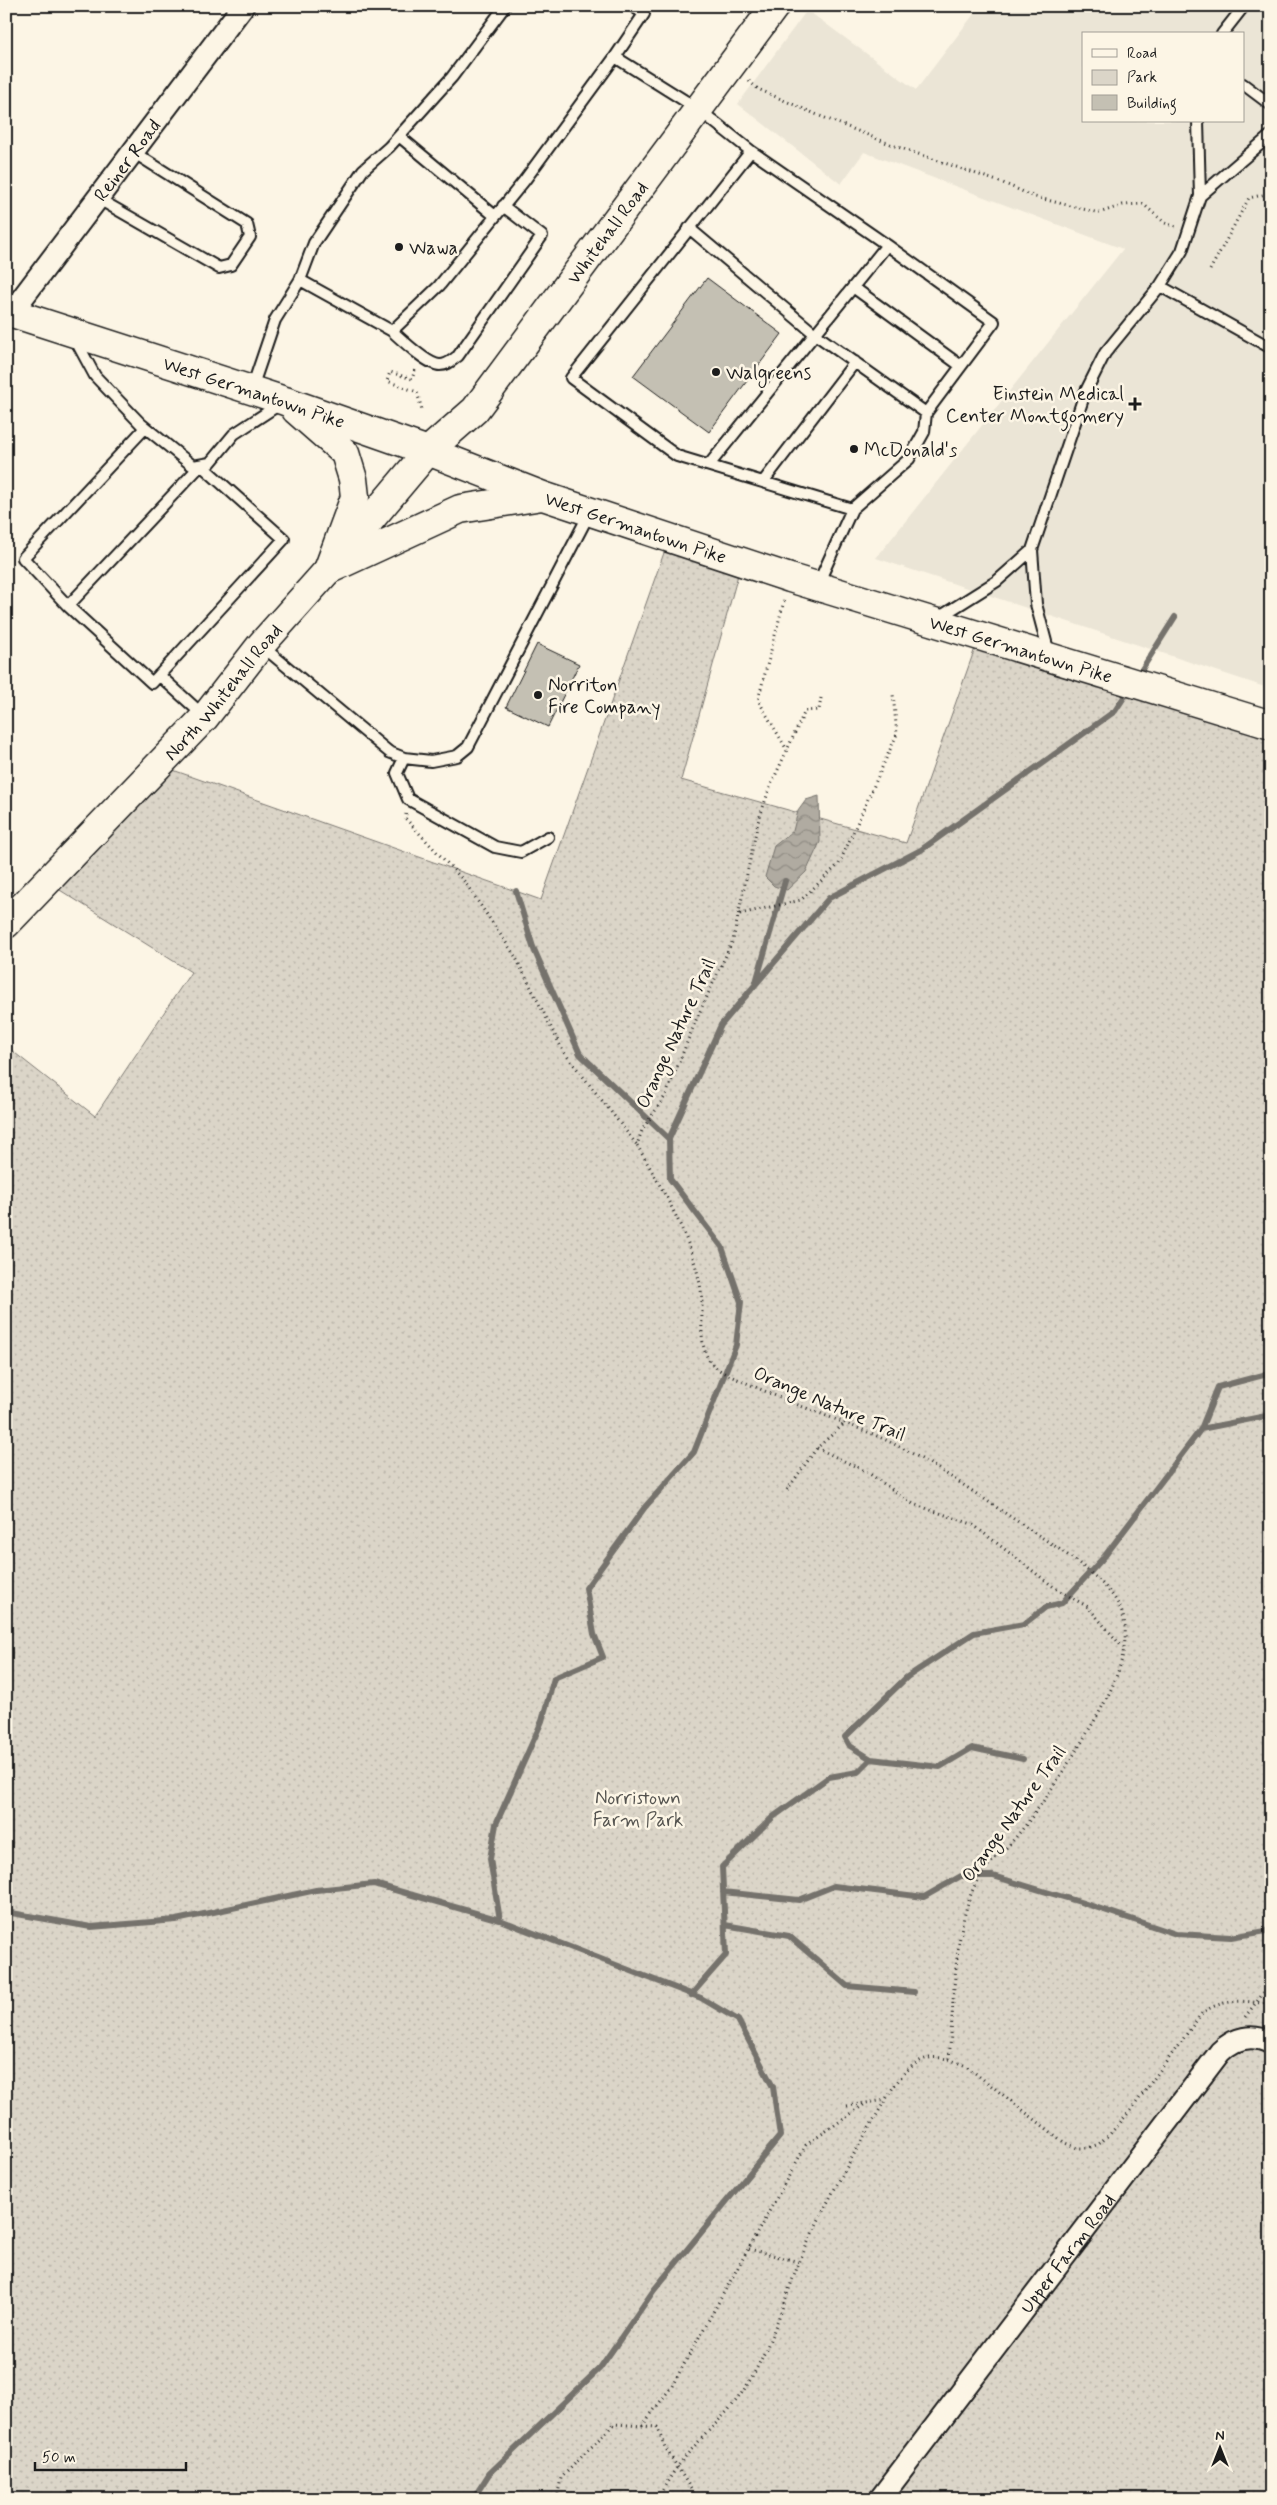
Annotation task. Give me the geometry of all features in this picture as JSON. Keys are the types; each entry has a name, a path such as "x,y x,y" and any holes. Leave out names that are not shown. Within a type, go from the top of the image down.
{"main road":[{"name":"Whitehall Road","path":"428,451 475,410 775,6"},
{"name":"West Germantown Pike","path":"8,312 285,401 428,451 543,496 817,587 1271,725"},
{"path":"285,401 345,453 353,479 355,497 328,570"},
{"name":"North Whitehall Road","path":"6,924 205,717 261,645 328,570 428,451"},
{"path":"328,570 460,509 543,496"}],"street":[{"name":"Reiner Road","path":"8,312 243,6"},
{"name":"Upper Farm Road","path":"880,2499 1220,2052 1229,2043 1239,2039 1251,2037 1271,2043"}],"lane":[{"path":"251,390 275,320 300,280 314,243 363,170 399,136 452,77 505,6"},
{"path":"392,331 439,286 503,206 615,57 644,14 633,6"},
{"path":"1224,32 1244,6"},
{"path":"615,57 698,109 751,151 994,322 926,413 924,432 909,459 852,509 817,587"},
{"path":"1244,85 1271,105"},
{"path":"1050,657 1036,604 1032,550 1086,393 1105,353 1131,318 1160,286 1182,251 1200,196 1198,122"},
{"path":"1200,196 1271,135"},
{"path":"399,136 495,216"},
{"path":"751,151 571,378 677,456 852,509"},
{"path":"97,198 219,268 231,265 250,237 247,224 132,152"},
{"path":"300,280 392,331 419,353 438,365 447,364 458,356 542,236 503,206"},
{"path":"689,228 816,334 926,413"},
{"path":"709,466 887,245"},
{"path":"1160,286 1271,348"},
{"path":"853,287 961,366"},
{"path":"72,334 95,376 145,428 193,466 210,463 234,434 285,401"},
{"path":"764,482 855,362"},
{"path":"145,428 23,558 68,606 152,683 284,539 200,465"},
{"path":"68,606 200,465"},
{"path":"261,645 378,744 404,758 431,761 457,756 468,747 590,512"},
{"path":"932,622 991,585 1032,550"},
{"path":"158,676 205,717"},
{"path":"404,758 397,773 408,799 495,847 521,852 548,838"}],"path":[{"path":"730,66 758,89 820,116 895,146 1003,183 1035,197 1099,213 1123,205 1143,204 1165,223 1189,231"},
{"path":"1210,270 1250,198 1271,193"},
{"path":"419,353 412,379 390,372 387,381 417,392 422,410"},
{"path":"787,750 758,700 790,578"},
{"path":"740,914 801,900 839,864 896,734 893,694"},
{"name":"Orange Nature Trail","path":"821,698 819,710 805,711 770,787 758,822 733,940 696,1020 666,1095 642,1130 637,1145 682,1232 696,1264 701,1291 703,1350 707,1360 720,1371 759,1389 909,1451 1048,1542 1097,1579 1113,1596 1122,1610 1126,1630 1124,1649 1112,1688 1051,1790 1015,1839 980,1875 970,1894 958,1958 949,2059"},
{"path":"408,799 405,818 464,881 515,956 564,1052 637,1145"},
{"path":"787,1490 817,1448 844,1424"},
{"path":"817,1448 868,1472 913,1504 972,1524 1055,1588 1088,1607 1124,1649"},
{"path":"1255,2002 1271,1983"},
{"path":"658,2499 678,2467 715,2427 750,2382 766,2352 799,2262 831,2196 886,2100 909,2071 922,2060 934,2058 949,2059 966,2066 1065,2143 1077,2148 1088,2148 1099,2144 1120,2123 1202,2013 1212,2006 1224,2002 1255,2002 1271,2005"},
{"path":"847,2106 886,2100"},
{"path":"642,2426 672,2386 806,2145 865,2104"},
{"path":"749,2249 799,2262"},
{"path":"557,2499 561,2478 614,2424 657,2427 697,2499"}],"shaded area":[{"name":"Einstein Medical Center Montgomery","path":"980,6 1271,6 1271,689 876,558 1123,249 864,152 841,184 738,104 807,10 916,90"}],"green space":[{"name":"Norristown Farm Park","path":"671,533 741,564 681,780 906,843 979,637 1271,727 1271,2499 6,2499 6,1046 95,1116 191,972 47,882 170,769 541,900"}],"water":[{"path":"819,796 820,842 806,872 787,890 774,886 765,877 774,846 793,831 798,811 806,800"}],"building":[{"path":"707,278 782,334 709,432 633,376"},
{"name":"Norriton Fire Company","path":"537,644 579,664 548,727 506,707"}],"waterway":[{"path":"1137,677 1175,617"},
{"path":"500,1920 490,1859 496,1824 542,1721 554,1678 603,1657 594,1634 586,1588 645,1507 694,1452 736,1345 741,1302 722,1247 670,1179 669,1139 721,1025 829,898 921,850 1115,711 1130,688"},
{"path":"756,982 785,881"},
{"path":"516,891 533,947 580,1054 669,1139"},
{"path":"1201,1429 1218,1387 1271,1373"},
{"path":"691,1995 726,1955 722,1867 773,1817 829,1777 858,1772 871,1759 850,1746 845,1737 907,1677 974,1633 1024,1624 1046,1607 1062,1603 1104,1557 1201,1429 1271,1415"},
{"path":"871,1759 940,1767 972,1748 1023,1759"},
{"path":"723,1892 799,1900 834,1886 924,1897 961,1876 993,1876 1080,1902 1176,1934 1231,1937 1266,1931 1271,1928"},
{"path":"6,1912 91,1927 176,1920 316,1890 374,1884 500,1920 701,1998 738,2020 773,2087 780,2136 654,2290 600,2368 489,2474 473,2499"},
{"path":"725,1925 789,1936 847,1986 914,1992"}],"place":[{"name":"Wawa","path":"399,247"},
{"name":"Walgreens","path":"716,372"},
{"name":"Einstein Medical Center Montgomery","path":"1135,404"},
{"name":"McDonald's","path":"854,449"},
{"name":"Norriton Fire Company","path":"538,695"}]}
